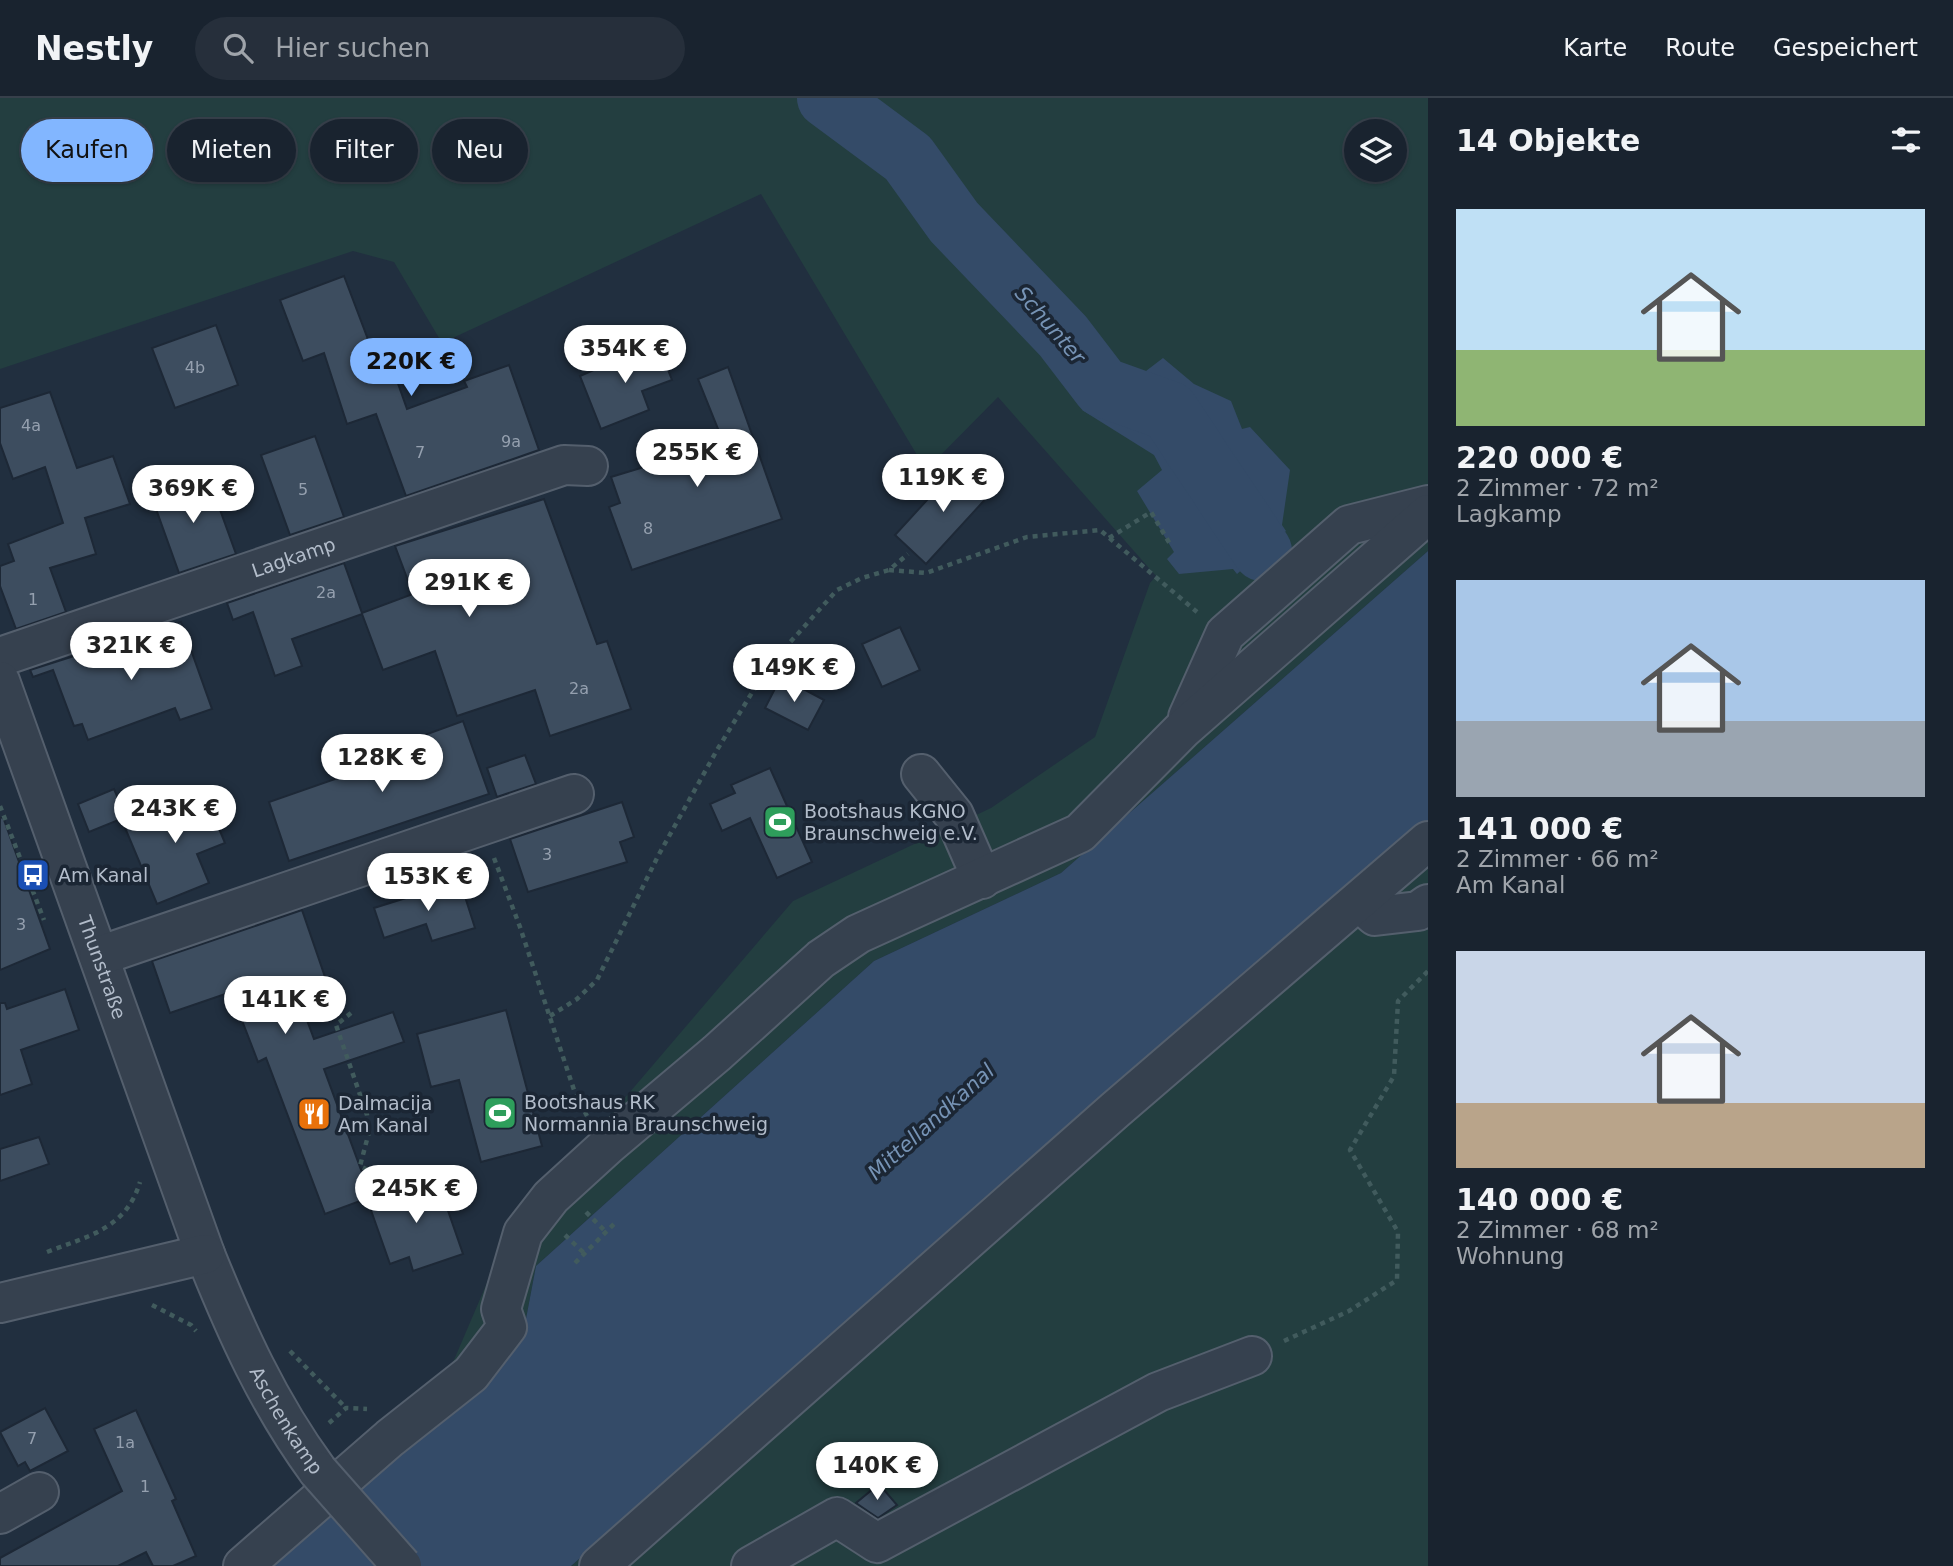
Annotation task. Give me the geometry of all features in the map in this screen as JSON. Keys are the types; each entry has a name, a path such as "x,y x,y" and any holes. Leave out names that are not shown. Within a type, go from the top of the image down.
{"street":[{"name":"Lagkamp","path":"0,657 564,465 588,466"},
{"path":"1183,729 1225,634 1349,525 1428,505"},
{"path":"243,1566 390,1438 471,1374 507,1327 501,1309 523,1233 551,1197 608,1145 718,1053 821,959 858,934 1080,833 1183,729 1428,514"},
{"name":"Thunstraße","path":"0,681 205,1254"},
{"path":"921,774 954,814 982,879"},
{"path":"99,956 574,794"},
{"path":"599,1566 1115,1110 1428,841"},
{"path":"1359,902 1375,916 1418,911 1428,904"},
{"path":"0,1303 205,1254"},
{"name":"Aschenkamp","path":"205,1254 255,1371 296,1440 318,1471 402,1566"},
{"path":"751,1566 846,1511 877,1543 1158,1392 1252,1356"},
{"path":"0,1514 39,1492"}],"path":[{"path":"1109,538 1151,512 1170,544"},
{"path":"550,1016 577,999 597,979 658,856 753,691 785,648 837,590 862,578 889,570 926,573 1027,537 1100,530 1154,579 1225,634"},
{"path":"889,570 908,554"},
{"path":"0,806 50,933"},
{"path":"468,830 487,846 499,866 575,1093 608,1145"},
{"path":"1252,1356 1349,1311 1396,1280 1398,1232 1350,1150 1394,1076 1398,1001 1428,971"},
{"path":"351,1013 336,1025 367,1115 369,1132 360,1166 376,1174 394,1190"},
{"path":"36,1256 117,1222 135,1200 142,1178"},
{"path":"581,1207 606,1232"},
{"path":"575,1263 617,1221"},
{"path":"147,1302 191,1325 198,1334"},
{"path":"287,1348 346,1408"}],"green space":[{"path":"0,98 1428,98 1428,551 1061,873 874,961 536,1266 522,1340 356,1487 451,1367 507,1236 793,901 991,808 1095,737 1150,583 1156,576 998,397 926,470 761,194 442,343 394,262 353,251 0,369"},
{"path":"1428,822 1428,1566 571,1566"}],"water":[{"path":"1163,358 1194,384 1231,401 1242,429 1250,427 1290,470 1282,525 1286,531 1237,574 1233,569 1179,574 1167,559 1174,552 1137,491 1162,470 1154,455 1082,410 1093,382 1126,371 1146,371"},
{"name":"Mittellandkanal","path":"1428,551 1428,822 571,1566 267,1566 522,1340 536,1266 874,961 1061,873"}],"building":[{"path":"344,276 383,379 395,375 407,409 467,387 464,381 509,365 539,450 406,496 376,414 347,424 324,353 303,361 280,300"},
{"path":"216,325 238,385 175,408 152,348"},
{"path":"657,342 672,380 642,391 649,410 601,429 580,376"},
{"path":"728,367 782,519 632,570 609,507 620,503 611,477 657,463 658,467 724,444 698,379"},
{"path":"50,392 77,468 113,456 130,504 85,518 96,554 50,568 66,612 16,629 0,586 0,566 14,561 8,544 63,523 45,467 13,479 0,443 0,408"},
{"path":"315,436 344,517 290,535 261,455"},
{"path":"960,464 991,493 926,564 895,535"},
{"path":"191,480 194,487 210,482 236,554 179,573 151,495"},
{"path":"544,499 597,644 607,641 631,709 550,736 535,690 457,716 435,651 383,670 362,614 292,639 302,666 275,676 253,612 233,620 227,603 344,563 362,613 413,594 395,546"},
{"path":"181,622 212,709 180,720 175,708 88,740 82,724 74,726 53,670 33,677 30,670"},
{"path":"900,627 920,670 882,687 862,644"},
{"path":"781,677 824,700 808,730 765,708"},
{"path":"463,721 489,794 289,861 269,802 401,756 397,745"},
{"path":"525,755 536,784 497,797 487,768"},
{"name":"Bootshaus KGNO Braunschweig e.V.","path":"770,768 812,862 777,878 750,818 722,831 710,804 735,793 731,785"},
{"path":"114,789 126,817 89,832 78,804"},
{"path":"203,790 225,843 197,854 209,883 157,904 123,823"},
{"path":"622,802 634,837 620,842 627,862 528,892 510,839"},
{"path":"3,817 50,949 0,970 0,818"},
{"path":"460,881 475,928 432,941 426,924 384,938 374,908"},
{"path":"302,910 325,977 295,988 314,1039 393,1012 404,1042 324,1069 371,1197 325,1214 266,1058 258,1062 231,992 170,1013 152,961"},
{"path":"65,989 79,1030 21,1050 32,1084 0,1095 0,1003 5,1003 7,1009"},
{"name":"Bootshaus RK Normannia Braunschweig","path":"506,1010 542,1146 481,1162 459,1080 431,1087 417,1034"},
{"path":"39,1137 49,1164 0,1181 0,1149"},
{"path":"436,1176 463,1254 413,1271 409,1257 390,1264 367,1199"},
{"path":"45,1408 68,1451 30,1471 25,1462 18,1466 0,1432"},
{"path":"136,1410 176,1499 172,1501 196,1556 173,1566 153,1566 146,1552 118,1566 0,1566 0,1558 122,1491 94,1429"},
{"path":"879,1484 897,1505 878,1518 856,1503"}],"waterway":[{"name":"Schunter","path":"827,98 908,158 954,222 1063,336 1102,387 1169,411 1262,551"}],"place":[{"name":"Bootshaus KGNO Braunschweig e.V.","path":"780,822"},
{"name":"Am Kanal","path":"33,875"},
{"name":"Bootshaus RK Normannia Braunschweig","path":"500,1113"},
{"name":"Dalmacija Am Kanal","path":"314,1114"}]}
